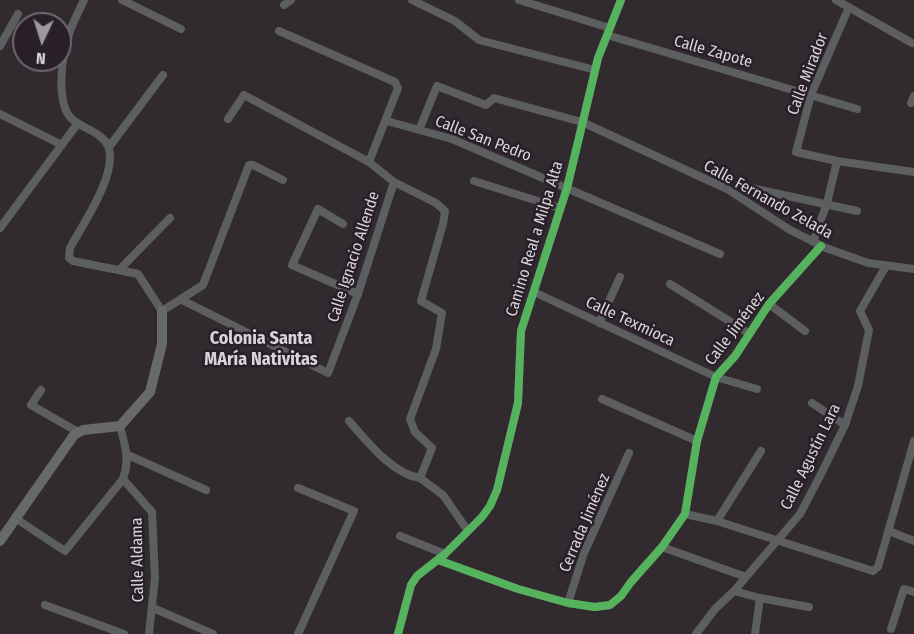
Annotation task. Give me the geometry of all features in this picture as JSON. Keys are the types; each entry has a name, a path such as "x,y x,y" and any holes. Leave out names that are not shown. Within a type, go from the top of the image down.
{"street":[{"path":"84,0 68,36 62,75 64,107 69,117 101,137 109,147"},
{"path":"122,0 182,29"},
{"path":"412,0 455,21 478,40 595,70"},
{"name":"Calle Zapote","path":"519,0 609,31 857,109"},
{"name":"Camino Real a Milpa Alta","path":"398,634 411,585 417,576 468,531 490,506 497,490 518,403 521,331 567,188 595,70 621,0"},
{"path":"836,0 912,43"},
{"name":"Calle Mirador","path":"837,161 796,152 811,95 849,8"},
{"path":"0,46 12,25"},
{"path":"279,31 395,82 398,88 369,162"},
{"path":"41,390 31,405 78,432 120,426 150,392 162,344 162,311 138,274 73,261 69,258 69,254 106,178 109,147 163,75"},
{"name":"Calle Fernando Zelada","path":"419,130 437,86 486,105 494,98 582,122 727,189 790,230 817,244 868,263 914,269"},
{"path":"228,119 244,95 369,162 394,182 436,203 445,211 422,301 442,313 436,349 410,419 416,432 432,448 420,478"},
{"path":"0,114 62,145"},
{"name":"Calle San Pedro","path":"387,120 452,139 720,254"},
{"path":"0,228 78,123"},
{"path":"837,161 914,172"},
{"name":"Calle Jiménez","path":"685,514 697,441 716,377 735,356 769,304 817,244 837,161"},
{"path":"162,311 203,285 249,165 284,180"},
{"name":"Calle Ignacio Allende","path":"182,300 328,374 358,294 394,182"},
{"path":"474,182 560,208"},
{"path":"751,188 857,211"},
{"path":"343,224 318,209 292,265 358,294"},
{"path":"120,269 170,218"},
{"name":"Calle Agustín Lara","path":"696,634 715,609 734,591 800,514 845,425 858,386 869,330 860,311 886,266"},
{"path":"599,322 620,277"},
{"path":"670,284 750,334"},
{"name":"Calle Texmioca","path":"534,292 716,377 758,389"},
{"path":"769,304 805,331"},
{"path":"603,399 697,441"},
{"path":"812,403 845,425"},
{"path":"349,422 379,455 410,477 420,478 443,495 468,531"},
{"path":"15,518 65,551 123,479 127,469 128,455 120,426"},
{"path":"0,541 78,432"},
{"path":"400,536 441,557 518,589 568,603 595,607 610,605 621,596 662,547 685,514 717,521 873,571 878,567 914,441"},
{"path":"717,521 761,452"},
{"name":"Cerrada Jiménez","path":"568,603 584,553 629,453"},
{"path":"128,455 206,490"},
{"name":"Calle Aldama","path":"123,479 152,512 155,578 149,634"},
{"path":"298,488 354,511 298,634"},
{"path":"889,531 914,541"},
{"path":"662,547 746,577"},
{"path":"891,629 904,589 914,592"},
{"path":"734,591 809,607"},
{"path":"755,634 759,598"},
{"path":"45,605 124,634"},
{"path":"153,608 213,634"}],"cycle path":[{"path":"398,634 411,585 417,576 445,554 482,517 497,490 518,403 521,331 567,188 598,58 621,0"},
{"path":"438,560 518,589 568,603 595,607 610,605 621,596 662,547 685,514 697,441 716,377 735,356 769,304 821,246"}],"district":[{"name":"Colonia Santa MAría Nativitas","path":"261,349"}]}
